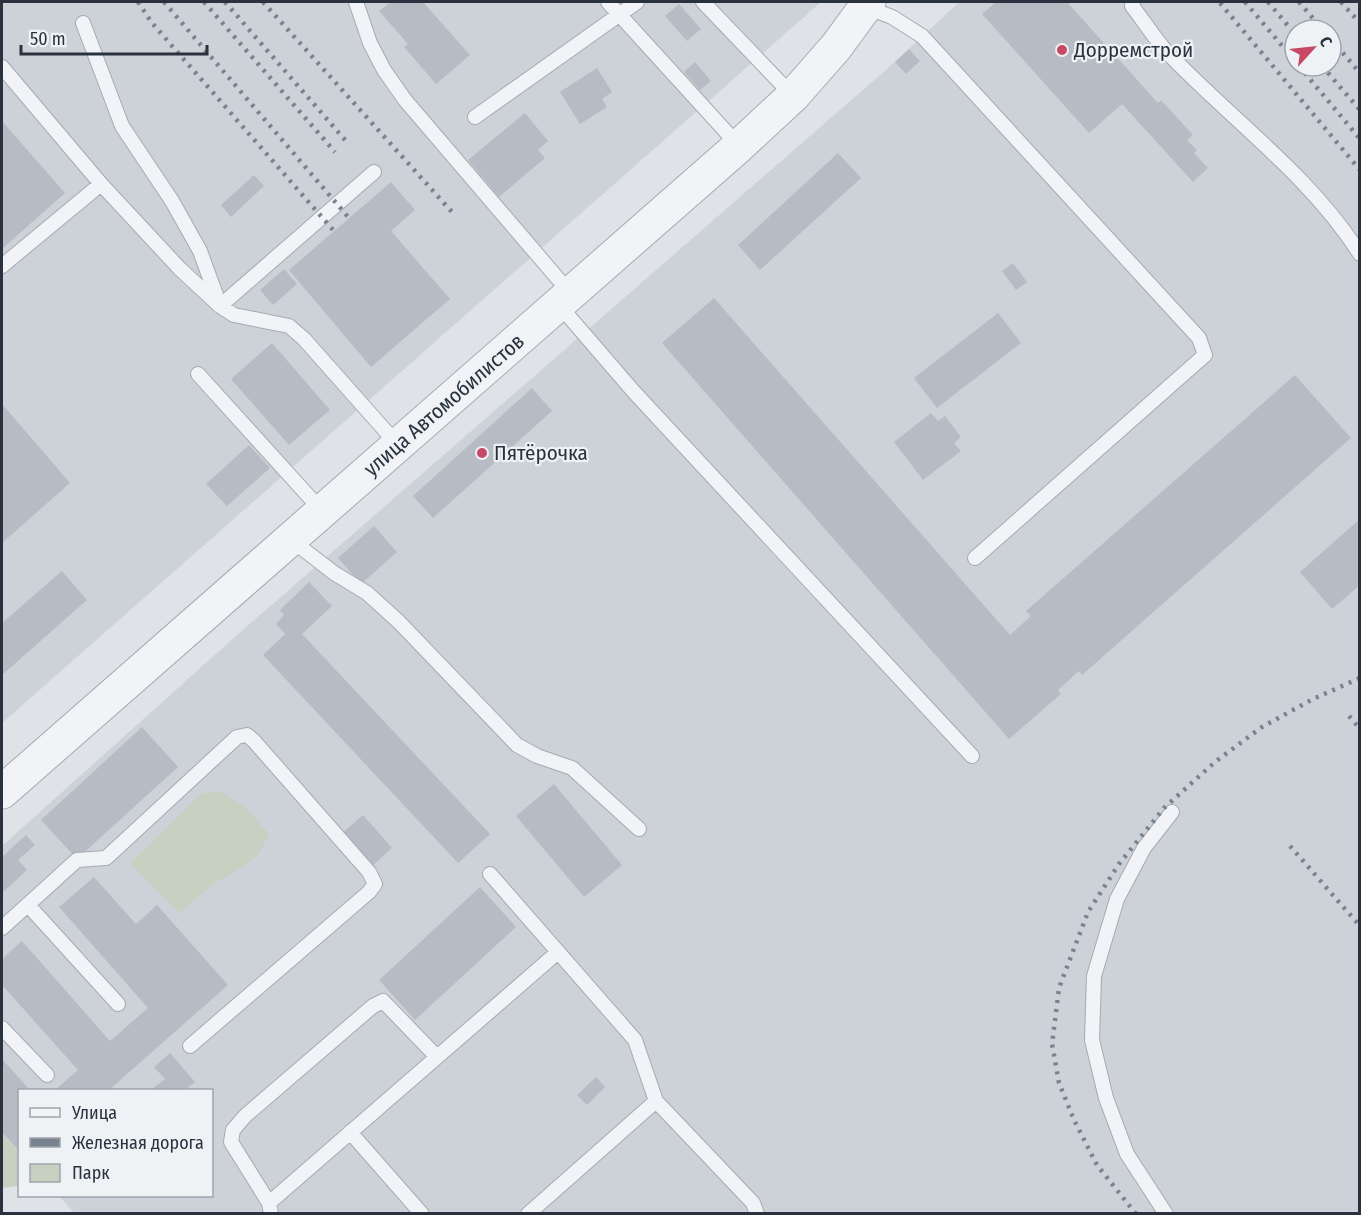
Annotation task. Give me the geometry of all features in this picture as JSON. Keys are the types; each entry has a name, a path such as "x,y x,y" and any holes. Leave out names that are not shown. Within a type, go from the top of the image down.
{"street":[{"name":"улица Автомобилистов","path":"2,792 739,146 793,96 836,47 867,4"}],"lane":[{"path":"356,2 370,43 384,70 405,100 565,299 634,392 972,756"},
{"path":"608,2 739,146"},
{"path":"475,117 637,2"},
{"path":"703,2 793,96"},
{"path":"1133,2 1132,6 1164,49 1297,175 1349,237 1359,254"},
{"path":"867,4 922,36 1199,338 1205,355 975,558"},
{"path":"83,23 122,126 172,201 194,241 220,306"},
{"path":"2,67 101,184 180,269 220,306 234,315 289,326 304,339 398,445"},
{"path":"220,306 374,172"},
{"path":"2,266 101,184"},
{"path":"198,374 322,511"},
{"path":"290,539 375,600 517,745 537,756 572,768 639,829"},
{"path":"2,928 78,860 106,858 237,737 247,735 369,872 375,884 369,892 190,1046"},
{"path":"1166,1214 1127,1154 1106,1098 1092,1040 1094,976 1117,899 1144,848 1172,812"},
{"path":"490,874 635,1041 656,1101 753,1203 757,1214"},
{"path":"28,905 118,1004"},
{"path":"437,1057 383,1000 373,1006 245,1116 233,1130 231,1142 270,1208 350,1132 437,1057 558,952"},
{"path":"2,1028 47,1075"},
{"path":"528,1214 656,1101"},
{"path":"350,1132 422,1214"}],"shaded area":[{"path":"2,2 821,2 2,723"},
{"path":"959,2 1359,2 1359,1213 74,1213 60,1197 213,1197 213,1089 18,1089 18,1151 2,1132 2,846 237,635 895,62"}],"green space":[{"path":"220,791 246,808 269,834 258,855 213,884 179,913 130,863 201,794"},
{"path":"2,1132 18,1151 18,1186 2,1188"}],"building":[{"path":"391,2 423,2 470,55 436,84 404,47 408,44 379,11"},
{"name":"Дорремстрой","path":"996,2 1067,2 1158,103 1161,100 1193,135 1187,140 1197,150 1194,153 1208,168 1193,182 1122,104 1089,133 982,14"},
{"path":"679,4 701,29 687,41 665,16"},
{"path":"909,49 920,61 906,74 895,62"},
{"path":"695,62 711,81 700,90 684,72"},
{"path":"597,68 612,92 602,99 607,107 580,124 560,92"},
{"path":"525,113 548,141 538,150 545,158 499,197 468,160"},
{"path":"2,121 65,193 2,249"},
{"path":"838,153 861,178 760,270 738,245"},
{"path":"254,175 264,186 231,217 221,205"},
{"path":"391,182 415,210 391,231 450,299 371,367 289,270"},
{"path":"1013,263 1027,282 1016,290 1002,271"},
{"path":"284,269 297,284 273,305 260,290"},
{"path":"714,298 1010,635 1031,616 1026,611 1295,375 1351,438 1082,675 1079,671 1058,690 1061,694 1009,739 662,343"},
{"path":"998,313 1021,343 937,408 914,378"},
{"path":"272,343 330,410 289,445 231,379"},
{"name":"Пятёрочка","path":"532,388 552,411 433,518 413,496"},
{"path":"2,404 70,483 2,543"},
{"path":"931,413 938,421 945,416 961,437 954,443 961,451 923,480 894,442"},
{"path":"249,445 270,468 227,506 206,484"},
{"path":"1360,519 1360,585 1332,609 1300,572"},
{"path":"374,526 397,552 361,584 338,558"},
{"path":"62,571 87,600 2,675 2,623"},
{"path":"309,582 332,606 302,634 490,834 458,863 263,655 285,634 276,624 284,615 280,610"},
{"path":"142,727 178,767 77,859 41,820"},
{"path":"554,784 622,865 584,897 516,816"},
{"path":"363,815 392,848 372,866 342,833"},
{"path":"26,835 35,845 18,860 27,870 2,893 2,857"},
{"path":"94,877 136,924 157,905 228,985 110,1089 56,1089 78,1070 2,985 2,959 22,941 110,1041 148,1008 59,907"},
{"path":"480,887 516,927 415,1020 379,980"},
{"path":"170,1053 195,1082 186,1089 152,1089 165,1079 154,1067"},
{"path":"2,1059 29,1089 18,1089 18,1150 2,1132"},
{"path":"596,1077 605,1087 587,1105 577,1095"}],"railway":[{"path":"138,2 152,23 334,231"},
{"path":"164,2 349,218"},
{"path":"204,2 335,152"},
{"path":"225,2 346,141"},
{"path":"263,2 452,212"},
{"path":"1245,2 1283,47"},
{"path":"1268,2 1283,20"},
{"path":"1299,2 1313,18"},
{"path":"1341,2 1360,23"},
{"path":"1220,3 1360,170"},
{"path":"1343,53 1360,73"},
{"path":"1309,78 1360,139"},
{"path":"1332,78 1360,110"},
{"path":"1136,1214 1097,1165 1074,1120 1059,1083 1052,1044 1059,988 1088,912 1119,864 1164,808 1215,762 1262,727 1313,699 1360,678"},
{"path":"1349,716 1360,729"},
{"path":"1290,846 1360,926"}],"place":[{"name":"Дорремстрой","path":"1062,50"},
{"name":"Пятёрочка","path":"482,453"}]}
